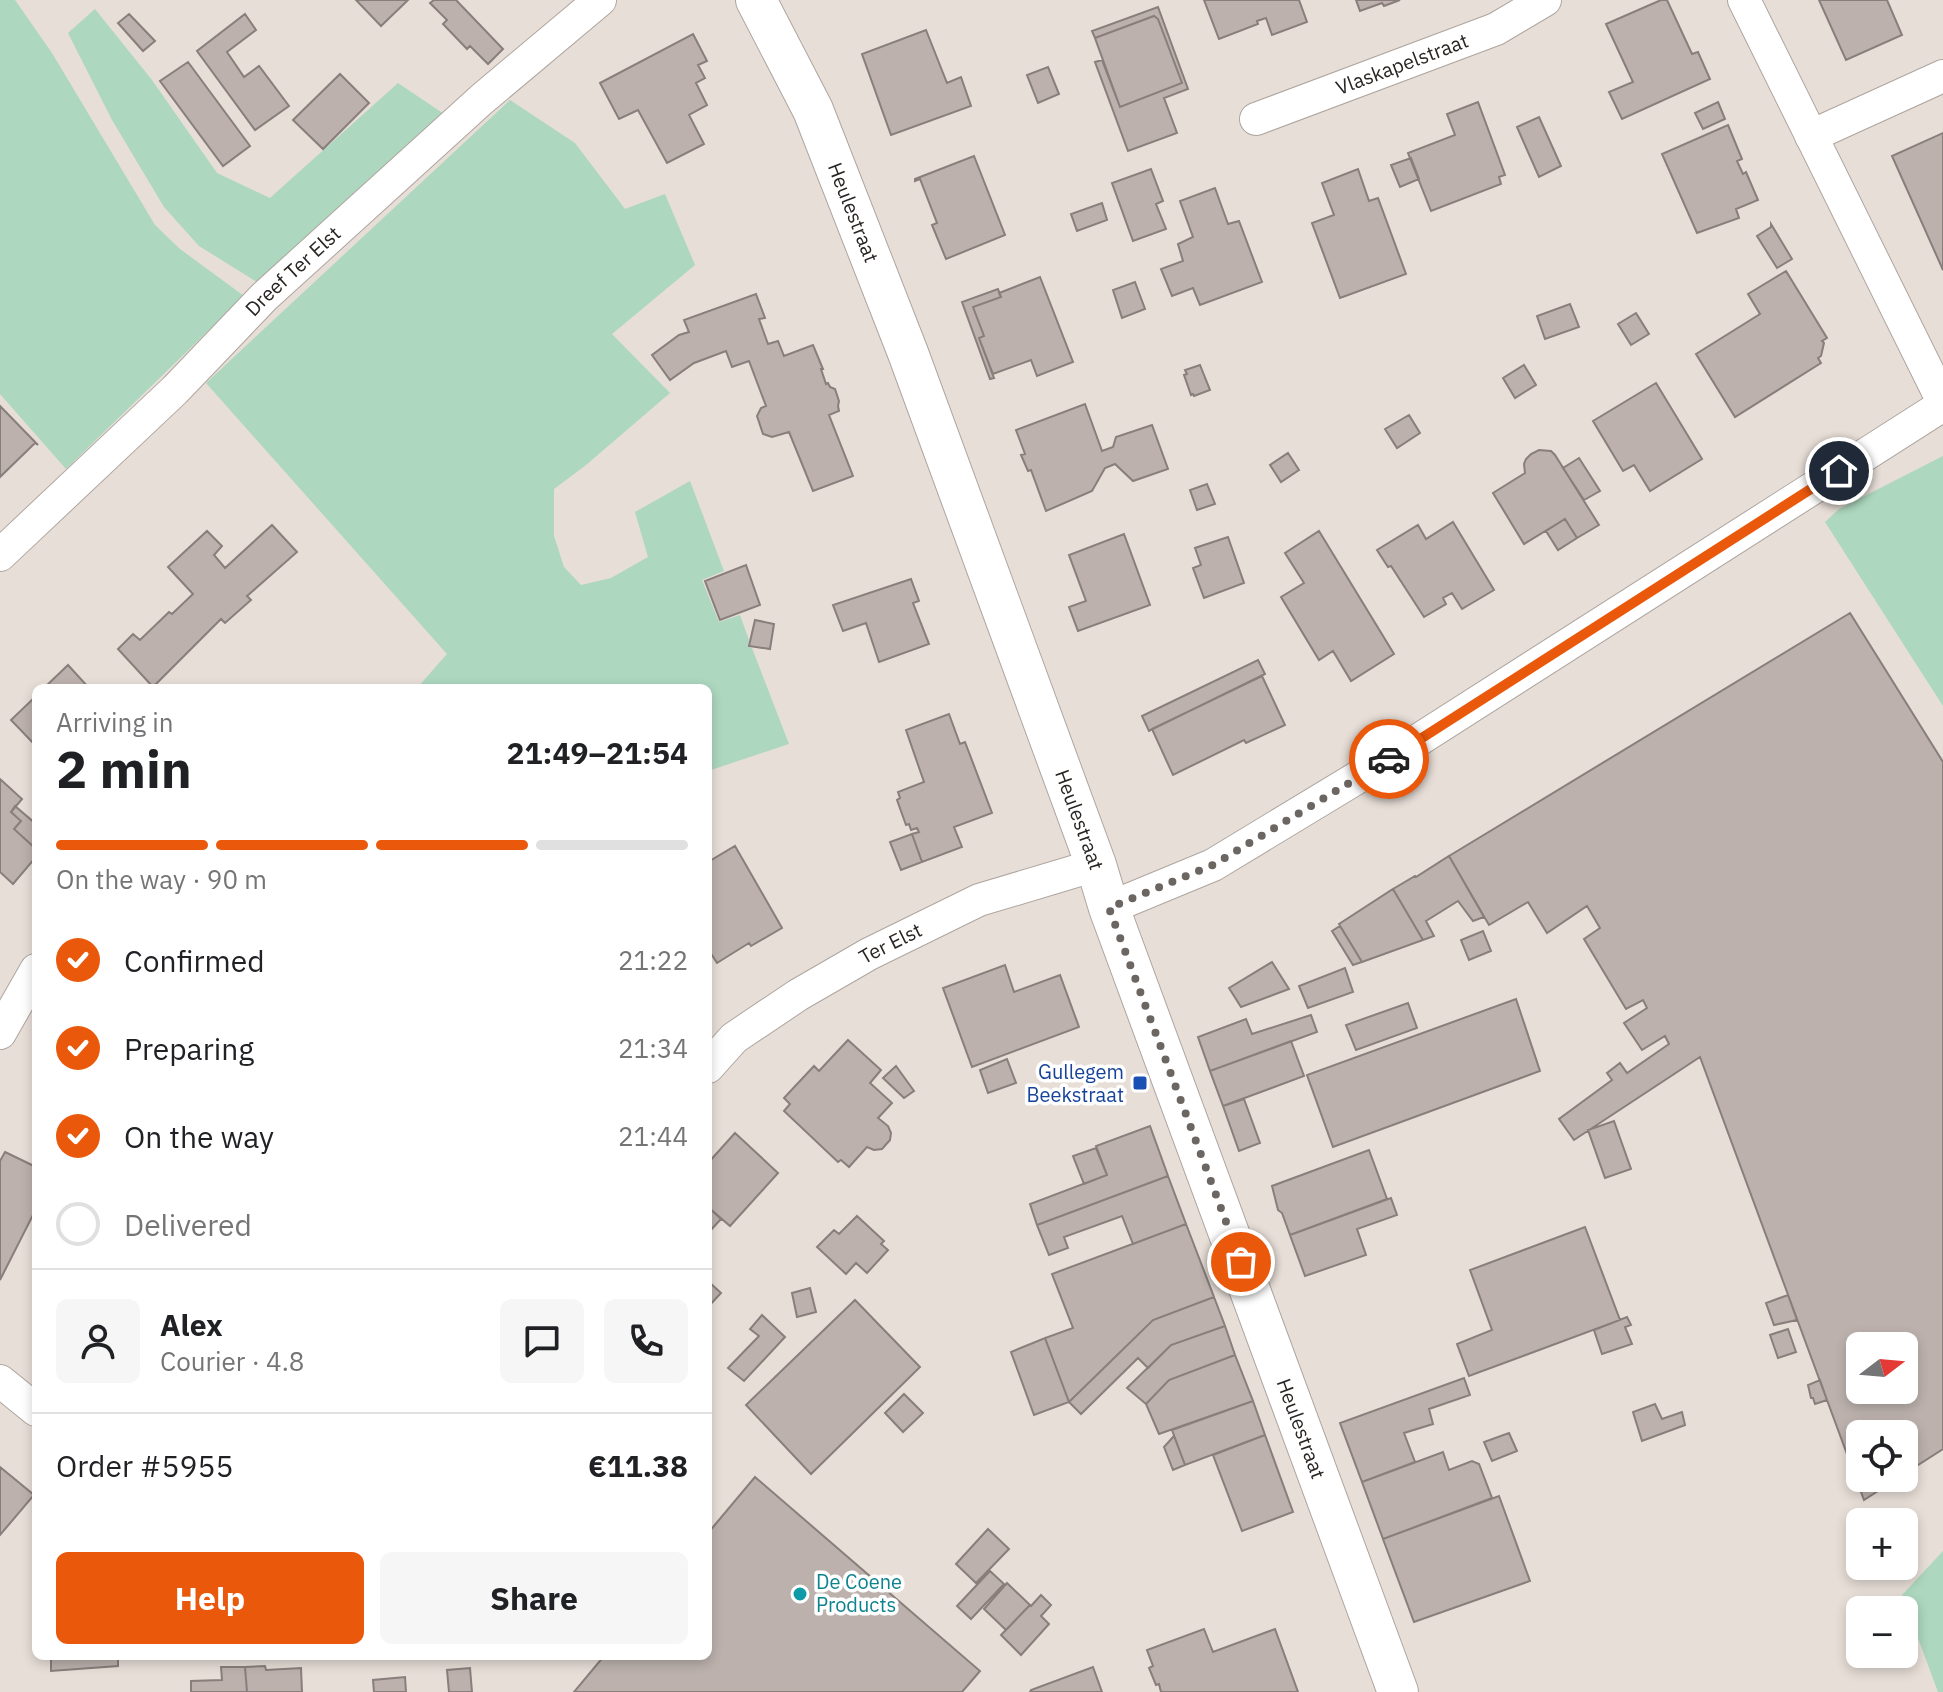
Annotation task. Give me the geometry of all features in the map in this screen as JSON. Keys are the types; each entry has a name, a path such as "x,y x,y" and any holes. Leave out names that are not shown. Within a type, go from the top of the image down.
{"street":[{"name":"Dreef Ter Elst","path":"0,555 175,390 274,287 482,99 600,0"},
{"name":"Heulestraat","path":"756,0 813,110 908,353 1398,1692"},
{"name":"Vlaskapelstraat","path":"1256,119 1496,29 1545,0"},
{"path":"1109,908 1213,865 1372,769 1943,403 1744,0"},
{"path":"1811,136 1943,76"},
{"name":"Ter Elst","path":"712,1063 734,1038 798,995 869,954 979,900 1096,865"},
{"path":"0,1033 32,977"},
{"path":"0,1381 32,1407"}],"green space":[{"path":"0,0 15,0 52,53 155,225 180,249 244,296 66,469 0,394"},
{"path":"95,9 152,80 217,173 270,198 398,83 444,114 260,284 199,246 164,207 112,120 68,33"},
{"path":"510,100 575,143 625,209 665,194 695,265 612,334 670,393 554,489 554,536 564,567 581,585 611,578 648,557 635,512 690,481 724,571 702,580 719,622 740,615 749,640 748,646 752,648 789,744 712,770 712,684 421,684 447,654 206,383"},
{"path":"1943,456 1943,706 1825,522 1839,509"},
{"path":"1943,1551 1943,1692 1938,1692 1918,1638 1918,1596 1902,1595"}],"building":[{"path":"356,0 408,0 381,26"},
{"path":"434,0 456,0 503,49 488,64 470,46 467,49 443,24 447,20 430,3"},
{"path":"1204,0 1299,0 1307,22 1272,35 1266,18 1219,39"},
{"path":"1356,0 1400,0 1360,11"},
{"path":"1667,0 1692,54 1698,52 1710,79 1622,119 1609,92 1633,82 1606,24"},
{"path":"1819,0 1887,0 1902,35 1846,60"},
{"path":"1158,7 1188,89 1164,98 1177,133 1128,151 1095,62 1102,60 1120,107 1182,83 1158,19 1154,16 1095,38 1092,31"},
{"path":"129,14 155,41 143,51 118,23"},
{"path":"245,14 256,30 227,52 244,77 259,66 289,106 255,130 197,51"},
{"path":"1154,16 1158,19 1182,83 1120,107 1095,38"},
{"path":"926,30 947,83 961,77 971,106 891,135 862,54"},
{"path":"693,34 707,61 698,65 705,78 696,83 707,105 689,115 704,144 667,163 638,110 619,119 600,83"},
{"path":"188,62 250,146 223,166 160,81"},
{"path":"1048,67 1059,94 1038,103 1027,75"},
{"path":"340,74 369,103 323,149 293,120"},
{"path":"1478,102 1505,175 1499,177 1501,184 1431,211 1408,153 1455,135 1447,114"},
{"path":"1718,102 1725,119 1703,129 1695,113"},
{"path":"1539,117 1561,166 1539,177 1517,127"},
{"path":"1728,125 1742,159 1737,161 1743,174 1746,172 1758,200 1736,209 1739,218 1697,233 1662,154"},
{"path":"1943,133 1943,270 1892,156"},
{"path":"974,156 1005,235 946,259 932,225 937,223 920,179 915,179"},
{"path":"1411,158 1419,179 1400,187 1391,165"},
{"path":"1151,169 1163,201 1156,204 1166,229 1133,241 1112,183"},
{"path":"1358,169 1369,201 1378,198 1406,274 1340,298 1312,223 1334,215 1322,183"},
{"path":"1215,188 1228,224 1239,221 1262,282 1200,305 1193,288 1172,296 1161,269 1183,261 1178,244 1193,237 1180,201"},
{"path":"1102,203 1107,220 1077,231 1071,214"},
{"path":"1771,224 1792,259 1777,268 1757,236"},
{"path":"1786,271 1827,338 1822,341 1821,356 1818,358 1821,363 1735,417 1696,354 1760,314 1748,294"},
{"path":"1040,277 1073,362 1037,376 1031,360 993,374 979,338 984,336 973,307"},
{"path":"1135,282 1145,309 1122,318 1113,290"},
{"path":"998,289 1001,297 973,307 984,336 979,338 994,378 990,379 962,302"},
{"path":"756,294 765,318 759,319 768,344 778,341 784,356 813,345 826,384 835,389 839,401 839,411 829,415 853,476 813,491 789,432 772,437 763,434 757,416 766,406 749,361 732,367 726,351 694,363 670,380 652,355 679,335 689,332 684,320"},
{"path":"1570,304 1579,327 1545,339 1537,316"},
{"path":"1636,313 1649,334 1631,345 1618,324"},
{"path":"1200,365 1210,390 1194,396 1184,375 1187,374 1185,370"},
{"path":"1524,365 1536,385 1515,398 1503,378"},
{"path":"1656,383 1702,459 1650,491 1634,465 1623,471 1593,421"},
{"path":"1085,404 1102,451 1113,447 1116,437 1152,425 1168,469 1133,481 1115,464 1105,468 1092,491 1046,511 1031,470 1028,471 1021,455 1025,454 1016,430"},
{"path":"0,406 38,445 35,443 0,477"},
{"path":"1409,415 1420,433 1397,448 1385,429"},
{"path":"1539,450 1551,451 1555,455 1599,525 1577,538 1565,519 1524,544 1493,493 1525,473 1526,459"},
{"path":"1288,453 1299,470 1281,482 1270,465"},
{"path":"1579,458 1600,491 1584,500 1563,468"},
{"path":"1207,484 1215,504 1197,510 1190,490"},
{"path":"1565,519 1577,538 1558,550 1546,531"},
{"path":"1453,522 1494,590 1462,609 1452,593 1443,598 1446,604 1424,617 1377,550 1418,525 1426,539"},
{"path":"272,525 297,552 247,596 251,600 225,623 221,619 156,684 150,684 118,649 133,634 140,640 193,594 168,567 207,531 222,546 214,555 225,568"},
{"path":"1319,531 1394,654 1351,681 1333,651 1319,660 1281,597 1304,583 1285,553"},
{"path":"1124,534 1150,605 1078,631 1069,607 1086,601 1069,555"},
{"path":"1228,537 1244,583 1204,598 1193,568 1201,565 1195,548"},
{"path":"746,565 760,605 720,620 705,581"},
{"path":"911,579 919,601 913,603 929,644 879,662 866,623 843,631 833,605"},
{"path":"1850,613 1943,762 1943,1449 1918,1465 1918,1420 1846,1420 1846,1451 1700,1057 1574,1140 1559,1119 1612,1080 1607,1073 1620,1063 1627,1073 1669,1044 1665,1036 1642,1050 1624,1023 1647,1008 1643,1000 1626,1009 1584,939 1600,928 1587,906 1547,933 1528,902 1489,925 1449,856"},
{"path":"755,620 774,624 770,649 749,646"},
{"path":"1258,660 1265,674 1149,731 1142,716"},
{"path":"68,665 85,684 48,684"},
{"path":"1262,676 1285,725 1246,743 1244,740 1173,775 1152,729"},
{"path":"32,700 32,742 11,720"},
{"path":"949,714 960,744 965,742 992,813 954,827 962,847 922,862 912,834 919,832 917,828 911,830 909,824 906,825 897,800 900,798 898,792 924,782 906,730"},
{"path":"0,779 22,799 11,812 21,821 14,829 32,845 32,862 13,884 0,872"},
{"path":"15,806 32,821 32,845 14,829 21,821 11,812"},
{"path":"912,834 922,862 901,870 890,842"},
{"path":"735,846 782,928 751,946 749,943 717,963 712,955 712,860"},
{"path":"1449,856 1484,917 1473,921 1458,901 1426,921 1434,936 1423,940 1393,889"},
{"path":"1393,889 1423,940 1362,962 1339,924"},
{"path":"1340,926 1362,962 1353,965 1332,931"},
{"path":"1483,931 1491,951 1469,960 1461,940"},
{"path":"1272,962 1289,989 1241,1007 1229,988"},
{"path":"1005,965 1014,992 1060,975 1079,1027 972,1067 943,988"},
{"path":"1345,968 1353,992 1308,1008 1299,986"},
{"path":"1516,999 1540,1071 1333,1147 1307,1075"},
{"path":"1408,1003 1417,1028 1356,1050 1346,1025"},
{"path":"1311,1015 1317,1032 1210,1071 1198,1037 1246,1019 1252,1034"},
{"path":"848,1040 881,1070 870,1083 892,1103 878,1118 888,1126 890,1140 882,1149 867,1147 849,1167 841,1160 838,1162 784,1111 790,1104 784,1098 814,1066 819,1071"},
{"path":"1291,1041 1304,1076 1223,1106 1210,1071"},
{"path":"1007,1059 1016,1083 988,1093 980,1070"},
{"path":"896,1066 914,1091 904,1098 883,1078"},
{"path":"1244,1099 1260,1143 1239,1151 1223,1106"},
{"path":"1614,1121 1631,1169 1605,1178 1588,1130"},
{"path":"1150,1126 1168,1176 1037,1225 1030,1204 1107,1175 1096,1146"},
{"path":"735,1133 778,1173 730,1226 712,1210 712,1159"},
{"path":"1096,1148 1107,1175 1084,1184 1073,1156"},
{"path":"1369,1150 1387,1199 1290,1235 1278,1210 1272,1186"},
{"path":"5,1152 32,1165 32,1217 0,1280 0,1161"},
{"path":"1168,1176 1186,1224 1133,1244 1122,1216 1064,1237 1068,1248 1049,1255 1037,1225"},
{"path":"1391,1198 1397,1215 1357,1229 1366,1255 1305,1276 1290,1235"},
{"path":"712,1211 721,1219 712,1229"},
{"path":"857,1216 884,1241 881,1244 888,1250 867,1273 856,1263 846,1274 817,1247 834,1230 839,1234"},
{"path":"1186,1224 1214,1297 1153,1320 1069,1402 1045,1338 1073,1328 1052,1274"},
{"path":"1585,1227 1620,1320 1469,1376 1457,1344 1492,1330 1470,1270"},
{"path":"712,1285 721,1293 712,1303"},
{"path":"810,1288 816,1312 797,1317 792,1293"},
{"path":"1788,1295 1797,1320 1774,1325 1766,1303"},
{"path":"1214,1297 1225,1326 1171,1345 1148,1368 1138,1358 1081,1414 1069,1402 1153,1320"},
{"path":"855,1300 920,1367 811,1474 746,1405"},
{"path":"762,1315 785,1337 744,1381 728,1368 759,1336 750,1329"},
{"path":"1627,1317 1631,1325 1625,1327 1632,1344 1602,1354 1594,1330"},
{"path":"1225,1326 1235,1355 1169,1380 1146,1404 1127,1388 1171,1345"},
{"path":"1788,1329 1796,1352 1778,1358 1770,1335"},
{"path":"1045,1338 1069,1402 1034,1415 1011,1352"},
{"path":"1235,1355 1253,1401 1159,1434 1146,1404 1169,1380"},
{"path":"1464,1378 1470,1395 1429,1409 1433,1424 1404,1433 1415,1462 1362,1482 1340,1423"},
{"path":"1820,1380 1827,1400 1815,1404 1808,1385"},
{"path":"904,1394 923,1413 903,1432 885,1413"},
{"path":"1253,1401 1265,1435 1185,1465 1172,1430"},
{"path":"1655,1404 1662,1419 1682,1412 1685,1425 1642,1441 1633,1412"},
{"path":"1509,1433 1517,1451 1492,1461 1484,1442"},
{"path":"1265,1435 1293,1512 1242,1531 1213,1455"},
{"path":"1174,1436 1185,1465 1173,1470 1164,1447"},
{"path":"1443,1452 1449,1470 1472,1461 1479,1464 1492,1498 1383,1539 1362,1482"},
{"path":"0,1467 32,1493 32,1497 0,1535"},
{"name":"De Coene Products","path":"755,1477 980,1671 962,1692 574,1692 601,1660 712,1660 712,1528"},
{"path":"1861,1492 1876,1492 1864,1500"},
{"path":"1499,1496 1530,1581 1414,1622 1383,1539"},
{"path":"988,1529 1009,1549 976,1583 956,1564"},
{"path":"990,1571 1004,1584 971,1619 957,1606"},
{"path":"1007,1583 1030,1605 1006,1630 984,1609"},
{"path":"1041,1595 1051,1605 1041,1616 1049,1624 1021,1655 1001,1635"},
{"path":"1204,1629 1213,1652 1275,1629 1298,1692 1161,1692 1149,1668 1153,1666 1147,1650"},
{"path":"51,1660 118,1660 118,1666 51,1671"},
{"path":"265,1666 266,1670 301,1668 302,1692 247,1692 245,1667"},
{"path":"221,1667 245,1667 247,1692 191,1692 191,1681 222,1680"},
{"path":"1093,1667 1102,1692 1030,1692 1031,1690"},
{"path":"470,1668 472,1692 449,1692 447,1670"},
{"path":"405,1677 406,1692 374,1692 373,1680"}],"way so far":[{"path":"1241,1262 1109,908 1213,865 1389,759"}],"place":[{"name":"Gullegem Beekstraat","path":"1140,1083"},
{"name":"De Coene Products","path":"800,1594"}],"route":[{"path":"1389,759 1839,471"}]}
